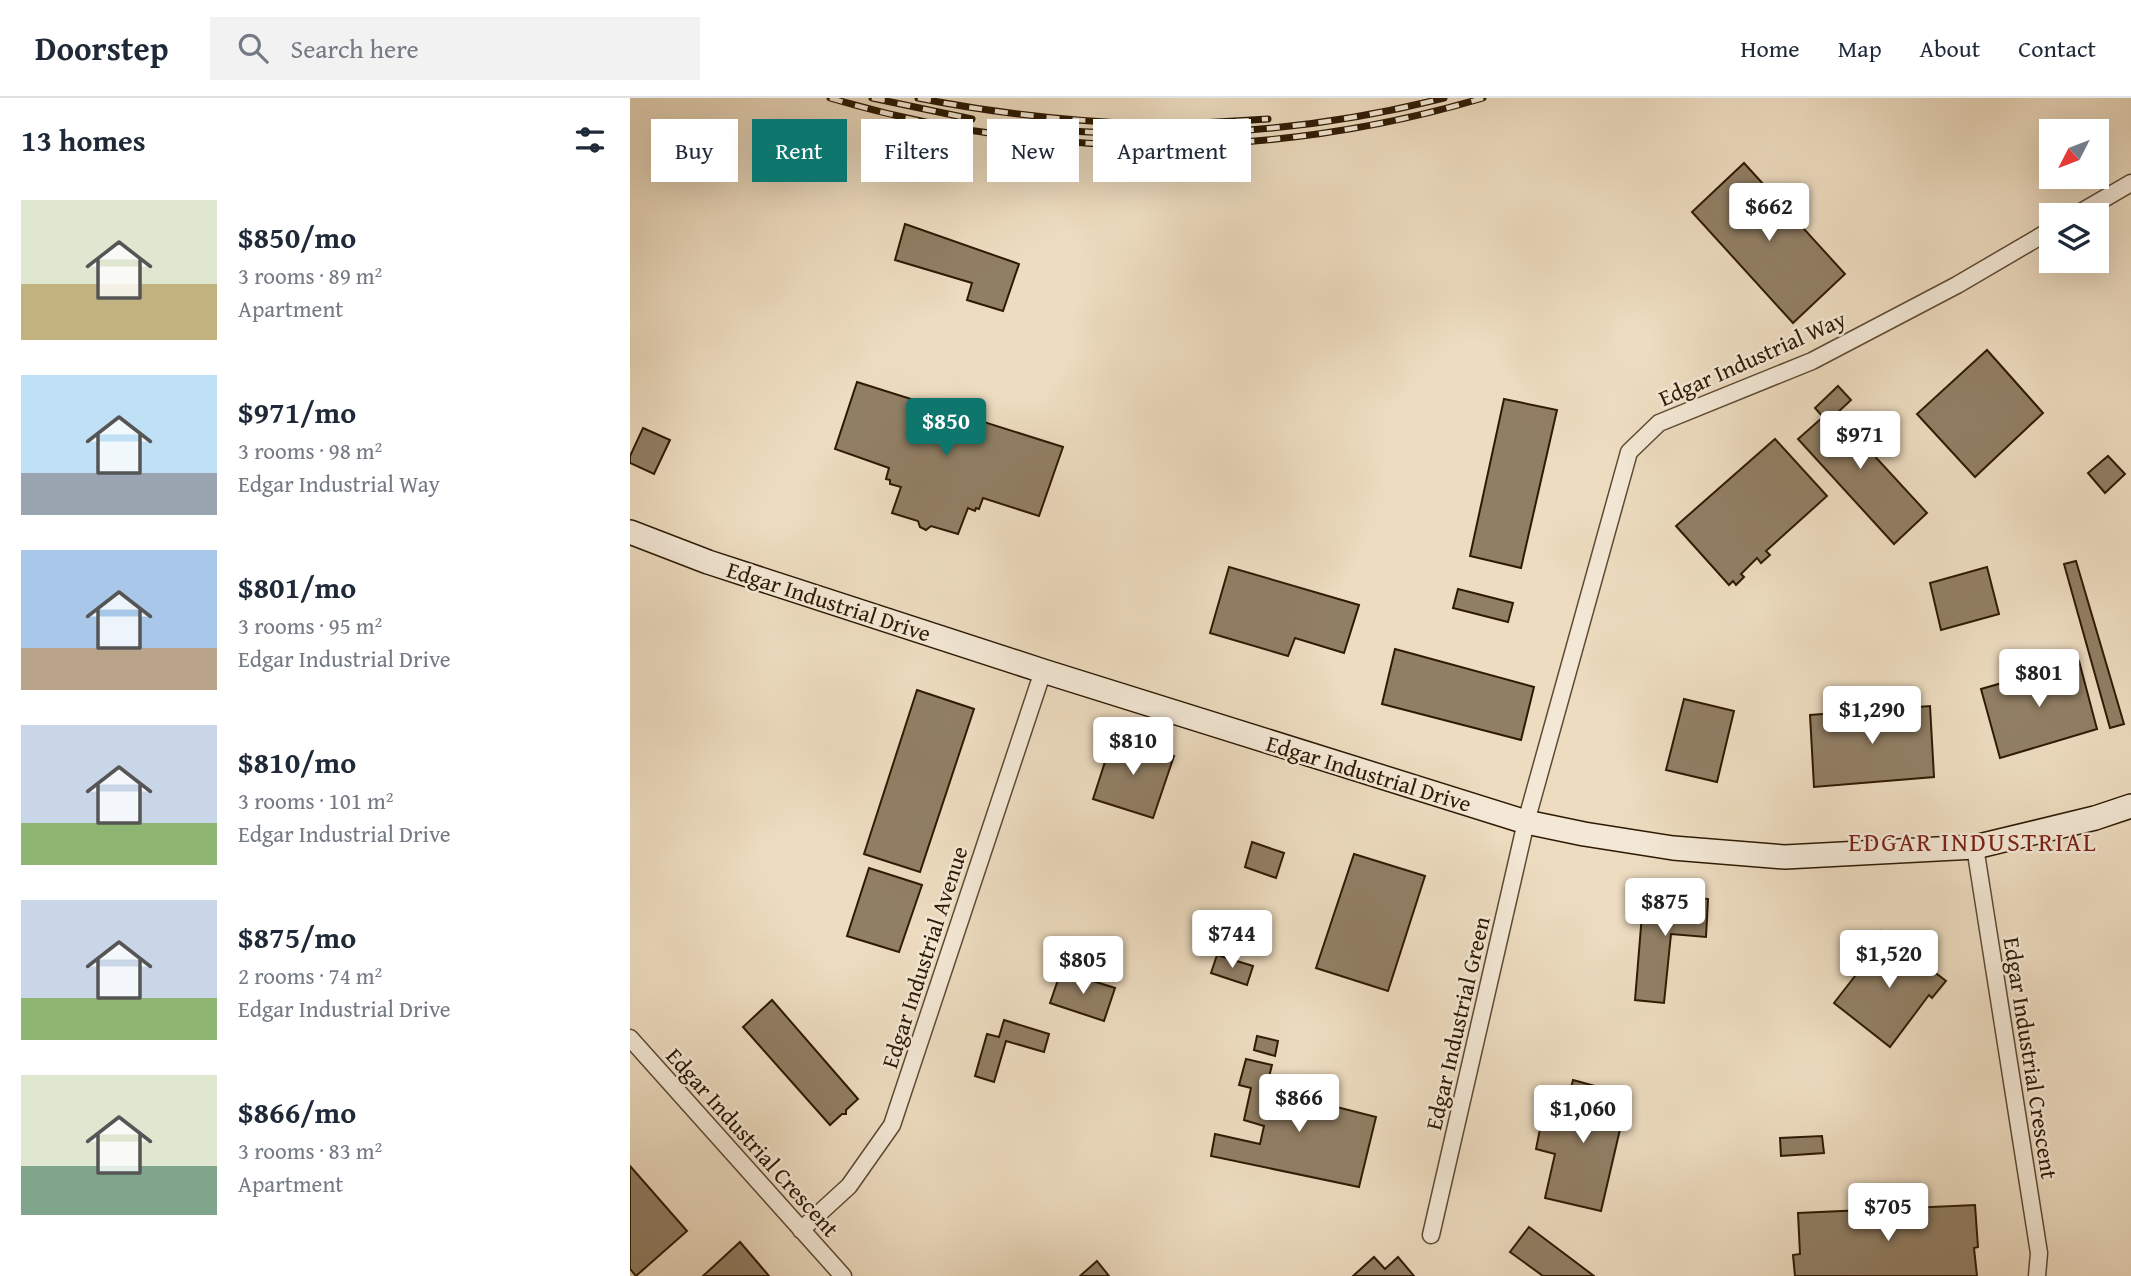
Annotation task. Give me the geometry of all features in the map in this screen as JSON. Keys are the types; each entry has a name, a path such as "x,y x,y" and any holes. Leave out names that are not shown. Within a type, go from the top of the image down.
{"street":[{"path":"2097,203 2131,183"},
{"name":"Edgar Industrial Way","path":"1526,822 1629,452 1659,423 1812,361 1956,285 2039,237"},
{"name":"Edgar Industrial Drive","path":"630,532 708,562 1044,671 1526,822 1584,834 1673,848 1785,857 1975,847 2095,818 2131,806"},
{"name":"Edgar Industrial Avenue","path":"801,1230 849,1186 892,1125 1044,671"},
{"name":"Edgar Industrial Green","path":"1431,1235 1526,822"},
{"name":"Edgar Industrial Crescent","path":"1975,847 2039,1252 2037,1276"},
{"name":"Edgar Industrial Crescent","path":"630,1038 843,1276"}],"building":[{"path":"1744,163 1845,274 1793,323 1692,212"},
{"path":"905,224 1019,264 1003,311 967,300 972,283 895,260"},
{"path":"1987,350 2043,413 1975,477 1917,414"},
{"path":"857,382 1063,447 1039,516 983,498 979,509 976,508 975,511 968,508 958,534 931,526 926,530 920,527 918,521 892,513 901,487 890,484 890,480 886,479 889,468 835,449"},
{"path":"1838,386 1851,400 1836,414 1927,513 1894,544 1798,439 1823,417 1815,408"},
{"path":"1504,399 1557,410 1521,568 1470,556"},
{"path":"643,428 670,440 654,474 630,463 630,456"},
{"path":"1775,439 1827,496 1766,551 1770,555 1761,563 1757,558 1741,574 1744,577 1736,585 1733,581 1729,585 1676,526"},
{"path":"2108,456 2125,474 2105,493 2088,473"},
{"path":"2076,561 2124,724 2110,728 2064,564"},
{"path":"1229,567 1359,605 1344,653 1295,638 1288,656 1210,633"},
{"path":"1987,567 1999,614 1941,630 1930,583"},
{"path":"1458,589 1513,603 1508,622 1453,608"},
{"path":"1395,649 1534,687 1521,740 1382,704"},
{"path":"2079,661 2097,729 2000,758 1981,689"},
{"path":"917,690 974,709 920,872 864,854"},
{"path":"1684,699 1734,711 1717,782 1666,770"},
{"path":"1930,706 1934,777 1814,787 1810,715"},
{"path":"1113,737 1174,756 1153,818 1093,799"},
{"path":"1252,842 1284,853 1276,878 1245,867"},
{"path":"1354,854 1425,876 1388,991 1316,968"},
{"path":"869,868 922,885 899,952 847,936"},
{"path":"1644,890 1708,899 1706,937 1671,934 1664,1003 1635,1000"},
{"path":"1881,931 1946,981 1932,998 1929,995 1890,1047 1834,1003 1873,953 1868,949"},
{"path":"1217,955 1253,966 1247,985 1211,973"},
{"path":"1061,971 1115,988 1104,1021 1050,1003"},
{"path":"772,1000 858,1099 846,1110 846,1114 842,1114 830,1125 743,1027"},
{"path":"1004,1020 1049,1034 1044,1052 1006,1041 994,1082 975,1076 987,1034 999,1037"},
{"path":"1257,1036 1278,1041 1275,1056 1254,1050"},
{"path":"1246,1059 1272,1065 1266,1089 1376,1117 1359,1187 1211,1156 1215,1134 1260,1144 1264,1126 1244,1120 1251,1088 1239,1085"},
{"path":"1573,1080 1628,1095 1601,1211 1545,1198 1555,1154 1536,1149 1542,1119 1562,1124"},
{"path":"1822,1136 1824,1153 1781,1156 1780,1138"},
{"path":"630,1166 687,1231 636,1276 630,1269"},
{"path":"1975,1205 1978,1247 1974,1248 1977,1276 1795,1276 1793,1255 1800,1254 1798,1213"},
{"path":"1529,1227 1594,1276 1543,1276 1510,1252"},
{"path":"740,1242 769,1276 703,1276"},
{"path":"1374,1257 1385,1269 1398,1257 1414,1276 1353,1276"},
{"path":"1097,1261 1109,1276 1080,1276"}],"railway":[{"path":"830,98 910,119 991,133 1073,142 1156,145 1239,142 1321,133 1403,119 1483,98"},
{"path":"872,98 972,119"},
{"path":"918,98 1031,116 1093,121"},
{"path":"1079,131 1156,134 1253,130 1349,118 1444,98"},
{"path":"1251,120 1268,119"}],"district":[{"name":"EDGAR INDUSTRIAL","path":"1973,841"}]}
